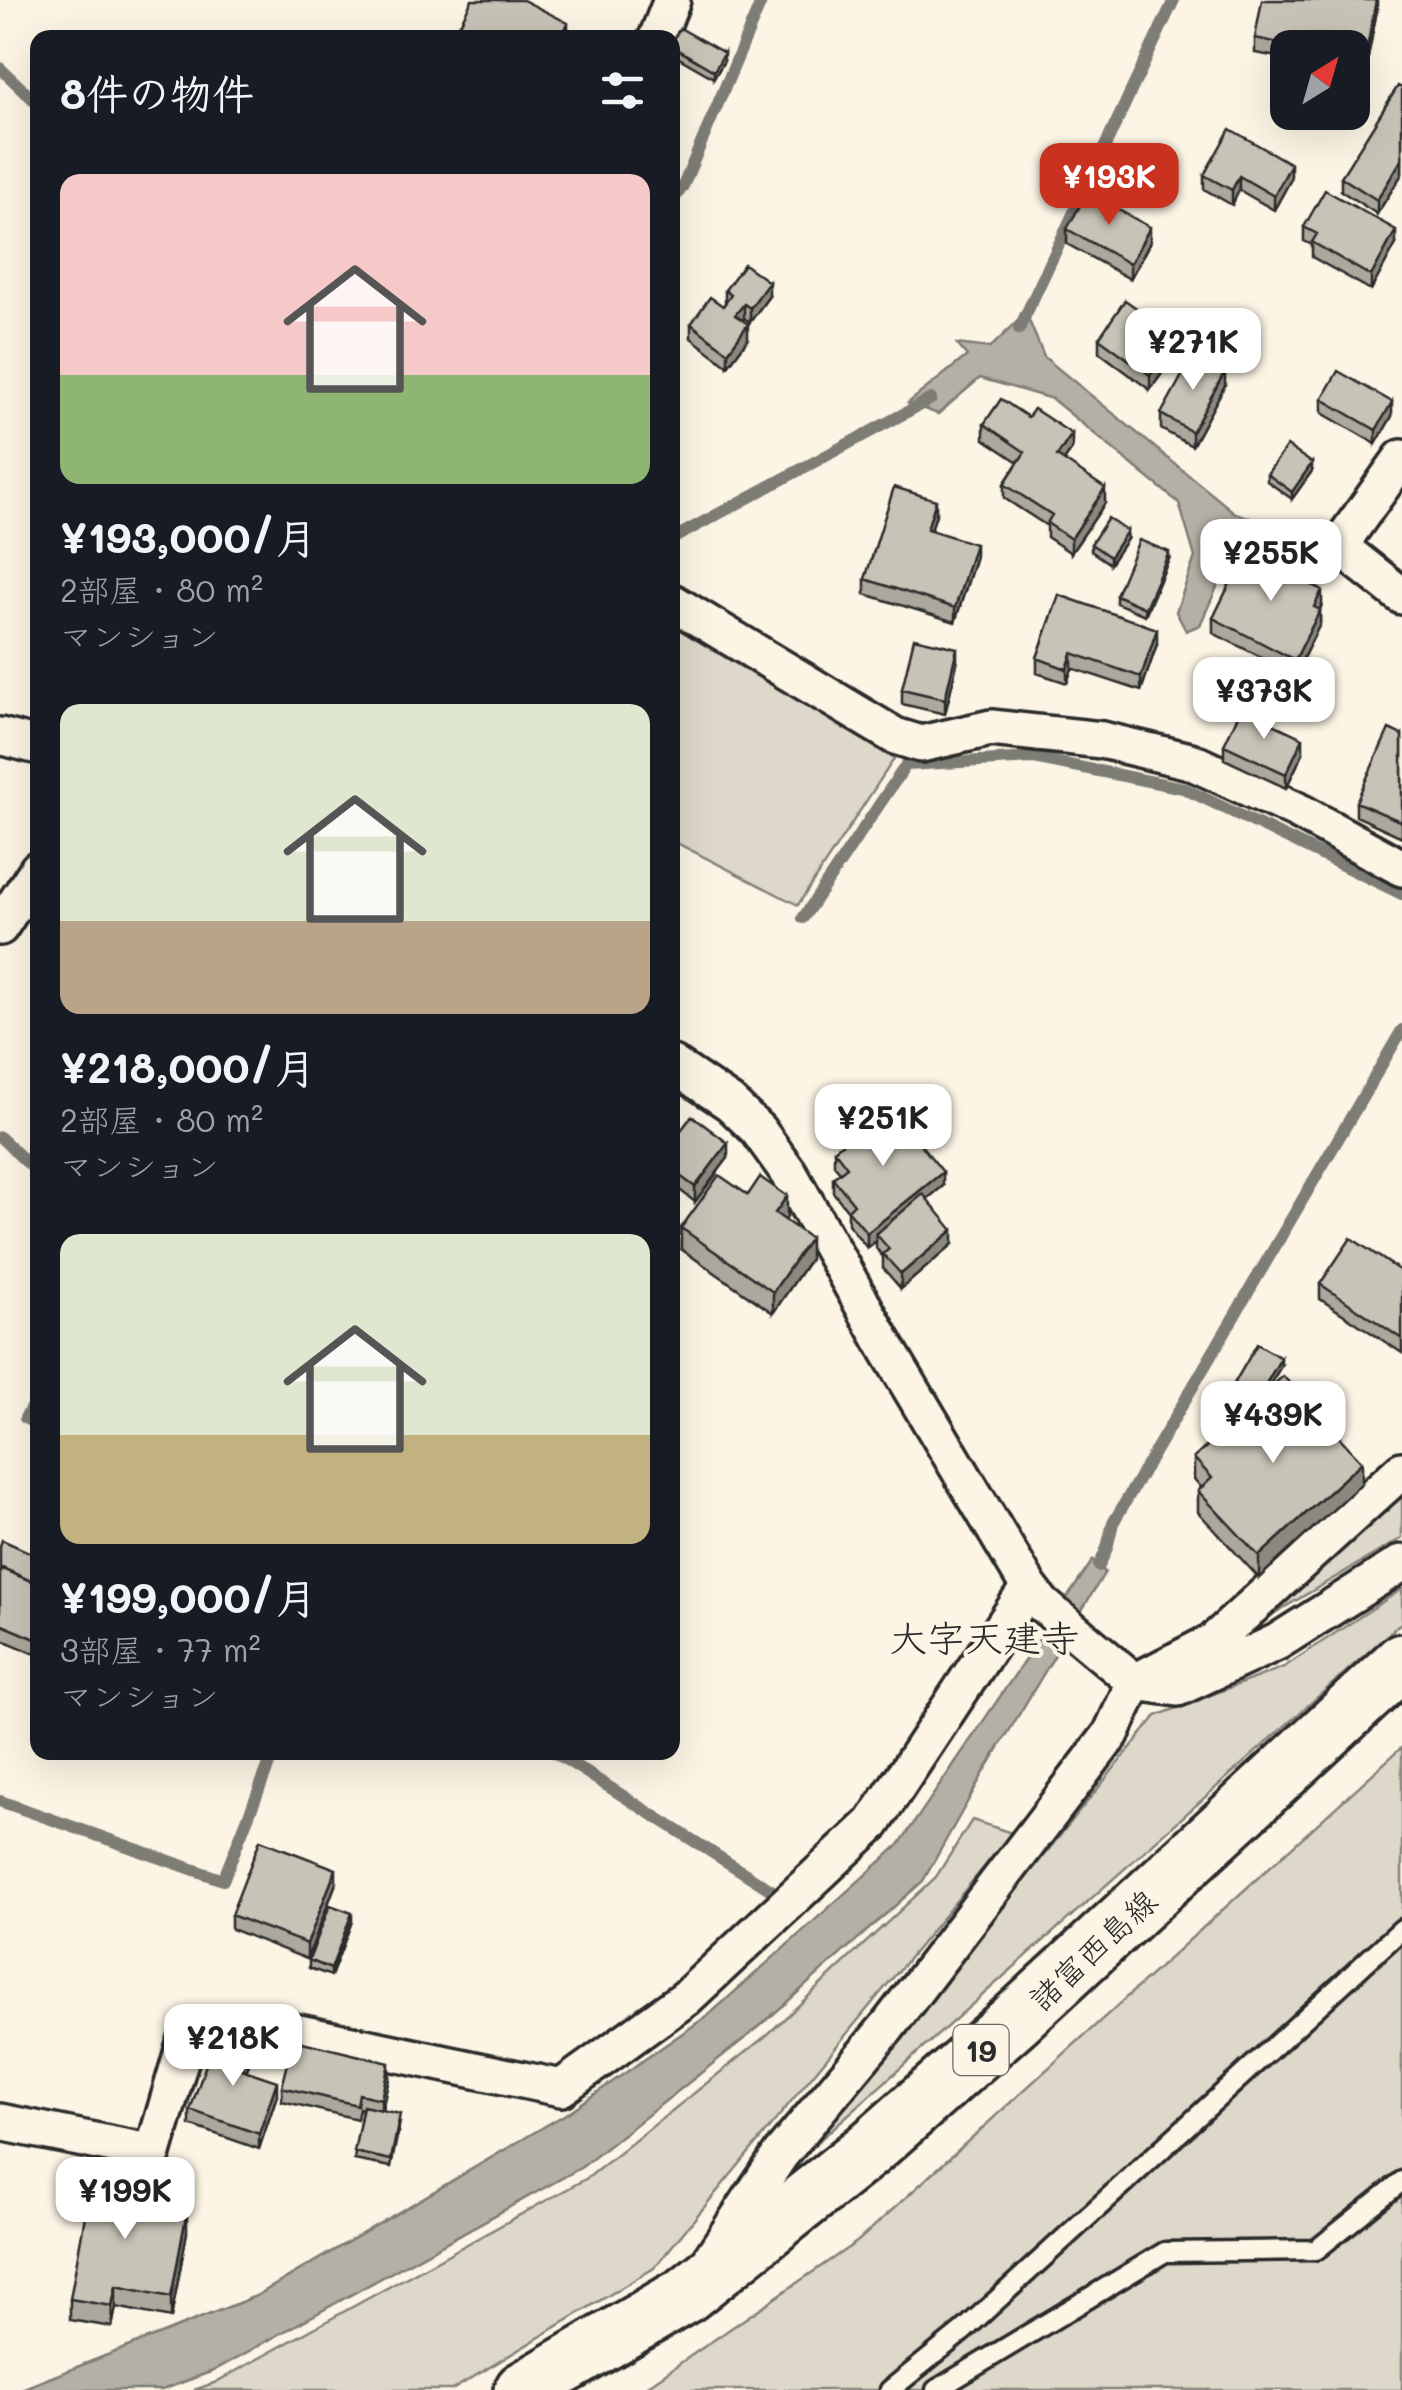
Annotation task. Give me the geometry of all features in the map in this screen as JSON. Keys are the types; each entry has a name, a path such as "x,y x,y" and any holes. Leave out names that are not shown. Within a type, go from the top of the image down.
{"main road":[{"name":"諸富西島線","path":"524,2390 687,2294 882,2138 1402,1662"}],"street":[{"path":"660,30 672,0"},
{"path":"1402,458 1347,535 1344,551 1402,596"},
{"path":"680,607 895,736 921,744 991,728 1102,740 1190,761 1296,810 1402,868"},
{"path":"0,736 30,744"},
{"path":"0,927 30,879"},
{"path":"680,1069 730,1102 758,1130 790,1174 888,1350 1035,1595 1135,1682 1178,1688 1277,1642 1402,1563"},
{"path":"687,2294 780,2154 888,2026 1111,1734 1135,1682 1214,1641 1402,1470"},
{"path":"0,2122 153,2153 185,2044 198,2028 270,2027 561,2088 686,1998 873,1823 1035,1595"}],"lane":[{"path":"890,2390 964,2331 1402,1929"},
{"path":"936,2390 1164,2252 1316,2250 1402,2181"}],"shaded area":[{"path":"1026,313 1044,357 1235,513 1292,531 1238,540 1200,625 1186,631 1176,612 1195,557 1179,503 1052,399 980,378 938,414 908,403 967,356 957,344 990,348"},
{"path":"680,625 894,759 798,905 680,845"},
{"path":"1402,1494 1402,1538 1234,1637"},
{"path":"1093,1560 1105,1572 923,1881 759,2027 582,2167 213,2371 162,2390 19,2390 256,2296 569,2112 710,2014 899,1845"},
{"path":"1402,1589 1402,1622 805,2153 1156,1716 1284,1667"},
{"path":"1402,1747 1402,2390 641,2390 858,2241"},
{"path":"972,1820 1012,1833 654,2268 452,2390 194,2390 214,2383 589,2177 767,2035 936,1877"}],"building":[{"path":"472,0 523,0 568,23 565,30 472,30 460,24"},
{"path":"1262,0 1376,0 1370,32 1270,30 1270,41 1255,38"},
{"path":"679,30 724,53 714,71 680,51"},
{"path":"1398,86 1402,88 1402,159 1377,200 1341,177"},
{"path":"1230,129 1291,164 1274,196 1239,176 1232,190 1204,175"},
{"path":"1325,190 1396,230 1371,276 1312,242 1317,234 1304,227"},
{"path":"1087,193 1150,227 1130,264 1067,229"},
{"path":"744,264 769,282 750,308 744,304 735,315 748,324 728,352 691,324 710,297 723,306 731,295 725,290"},
{"path":"1125,300 1178,337 1150,375 1099,338"},
{"path":"1194,354 1225,371 1192,432 1161,414"},
{"path":"1338,371 1392,402 1376,430 1322,399"},
{"path":"1001,399 1028,417 1034,409 1072,434 1057,456 1105,488 1071,539 1047,523 1052,515 1004,484 1025,452 984,424"},
{"path":"1287,446 1312,463 1292,492 1267,474"},
{"path":"894,487 936,500 927,529 975,544 955,608 865,579"},
{"path":"1108,518 1127,531 1110,557 1091,544"},
{"path":"1139,540 1169,552 1145,608 1116,595"},
{"path":"1263,546 1295,562 1289,573 1322,590 1314,607 1320,610 1295,660 1213,618 1240,563 1251,569"},
{"path":"1059,595 1157,629 1141,677 1072,653 1067,669 1037,658"},
{"path":"914,638 957,648 945,699 902,689"},
{"path":"1241,709 1303,738 1286,774 1224,745"},
{"path":"1389,729 1402,735 1402,822 1356,802"},
{"path":"889,1106 943,1172 867,1233 848,1210 854,1204 833,1178 847,1167 834,1150"},
{"path":"692,1116 728,1143 695,1187 680,1176 680,1132"},
{"path":"719,1175 748,1195 760,1177 787,1196 775,1213 810,1238 773,1292 681,1228"},
{"path":"923,1194 953,1230 901,1274 883,1254 889,1249 876,1234"},
{"path":"1351,1238 1402,1272 1402,1339 1320,1284"},
{"path":"1257,1344 1281,1358 1256,1401 1232,1387"},
{"path":"1283,1376 1362,1462 1259,1556 1198,1491 1212,1478 1194,1458"},
{"path":"2,1540 30,1552 30,1580 0,1567"},
{"path":"2,1569 30,1581 30,1637 0,1624"},
{"path":"260,1840 336,1869 307,1944 231,1915"},
{"path":"330,1905 352,1913 331,1969 309,1960"},
{"path":"216,2036 249,2047 241,2069 277,2081 259,2134 190,2110"},
{"path":"294,2040 389,2063 381,2099 359,2094 357,2105 282,2087"},
{"path":"363,2106 400,2114 391,2160 354,2152"},
{"path":"94,2166 136,2174 132,2200 187,2211 171,2297 116,2286 112,2306 70,2299"}],"waterway":[{"path":"680,190 762,0"},
{"path":"1019,329 1174,0"},
{"path":"0,68 30,96"},
{"path":"680,535 931,399"},
{"path":"803,918 906,765 1034,758 1183,788 1402,894"},
{"path":"1099,1566 1113,1523 1402,1030"},
{"path":"0,1137 30,1165"},
{"path":"30,1410 25,1418 30,1421"},
{"path":"0,1801 223,1880 271,1760"},
{"path":"567,1760 771,1890"}],"district":[{"name":"大字天建寺","path":"984,1637"}]}
